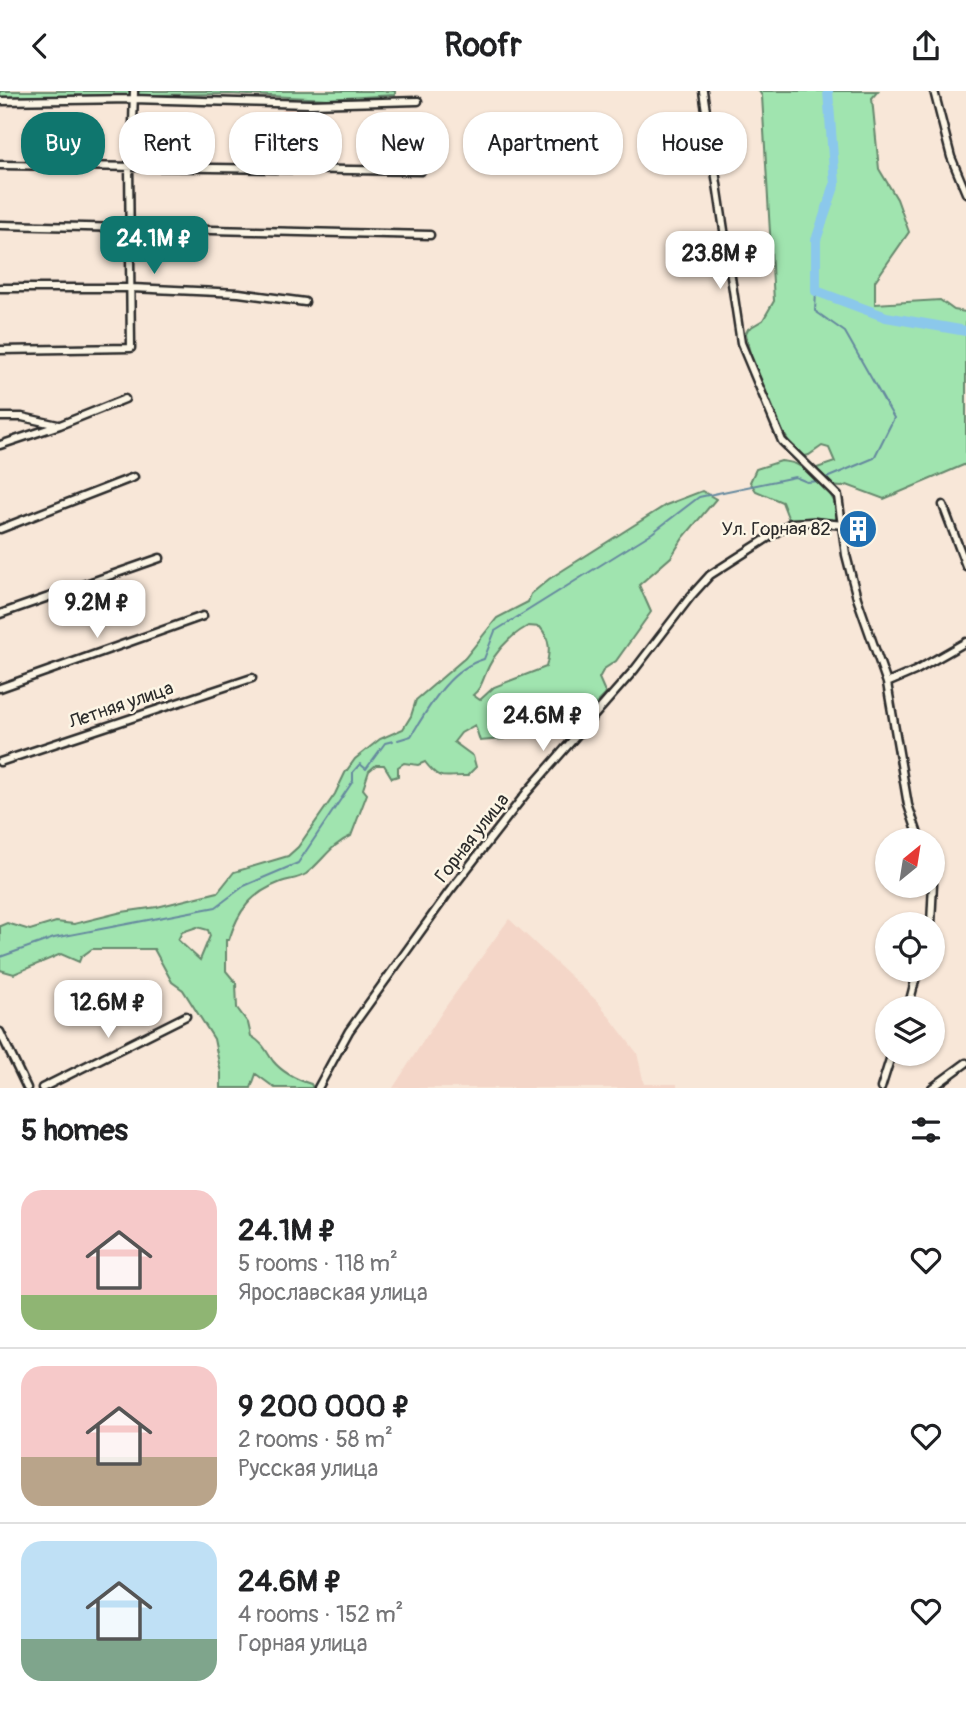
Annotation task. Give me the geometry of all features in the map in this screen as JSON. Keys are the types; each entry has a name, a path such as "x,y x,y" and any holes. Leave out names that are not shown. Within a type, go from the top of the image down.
{"street":[{"path":"133,112 134,91"},
{"path":"703,91 741,343 782,441 838,496 846,555 857,598 887,683 908,805 916,828"},
{"path":"934,91 951,157 966,193"},
{"path":"0,101 133,99 310,104 418,101"},
{"path":"0,165 119,165"},
{"path":"215,167 356,170"},
{"path":"0,350 131,348 130,175"},
{"path":"0,225 430,235"},
{"path":"0,288 132,288 239,293 305,302"},
{"path":"0,445 125,399"},
{"path":"0,417 22,417 60,425"},
{"path":"0,529 134,477"},
{"path":"943,505 966,566"},
{"name":"Горная улица","path":"317,1088 349,1031 449,893 527,792 635,669 710,575 791,523 844,525"},
{"path":"0,614 160,558"},
{"path":"0,688 203,616"},
{"path":"887,683 915,671 966,642"},
{"name":"Летняя улица","path":"0,762 251,678"},
{"path":"42,1088 186,1016"},
{"path":"0,1032 27,1088"},
{"path":"932,1088 966,1063"},
{"path":"881,1088 888,1066"}],"shaded area":[{"path":"282,108 305,108 305,112 282,112"},
{"path":"509,919 598,1002 637,1053 644,1084 677,1084 677,1088 393,1088 444,1009"}],"green space":[{"path":"0,91 395,91 395,95 328,99 229,94 0,97"},
{"path":"759,91 878,91 872,98 879,169 897,199 909,232 875,281 875,304 940,300 954,310 966,312 966,464 884,499 847,485 829,486 814,469 835,462 829,448 822,446 801,457 783,432 753,363 746,333 763,320 774,301 762,96"},
{"path":"781,461 798,465 819,481 836,506 835,521 813,517 789,520 782,502 756,491 750,482 756,469"},
{"path":"702,491 716,499 683,538 671,557 639,585 651,612 616,661 604,669 599,678 606,694 587,714 557,708 537,720 515,721 504,739 480,741 475,725 461,733 454,742 473,756 476,767 467,776 439,775 425,762 418,765 404,763 398,767 398,776 392,778 384,765 376,765 369,771 363,789 367,794 351,836 338,844 306,874 271,886 247,904 241,912 229,940 226,940 226,971 236,983 237,1008 248,1023 251,1036 261,1044 273,1061 290,1075 311,1084 313,1088 275,1088 256,1074 251,1088 221,1088 221,1073 214,1039 183,990 172,982 154,949 92,949 81,957 79,962 61,954 14,974 0,970 0,926 7,923 30,930 56,922 74,924 122,912 157,907 218,892 234,872 288,856 298,847 335,794 355,759 380,739 403,729 416,700 465,658 497,618 528,602 531,594 549,579 666,505","holes":["528,626 540,627 548,641 546,667 494,687 480,700 473,695 496,654 510,638","197,927 208,930 210,936 200,960 178,940 182,932"]}],"waterway":[{"path":"828,91 835,184 816,240 816,291 886,317 966,331"},
{"path":"816,291 815,311 845,332 894,418 874,458 824,479"},
{"path":"398,740 411,736 450,680 460,671 484,659 495,631 652,533 699,497 795,477 807,482 819,481"},
{"path":"0,957 54,938 216,907 244,886 298,863 353,781 353,772 360,764 366,769 385,743 393,741"}],"place":[{"name":"Ул. Горная 82","path":"858,529"}]}
